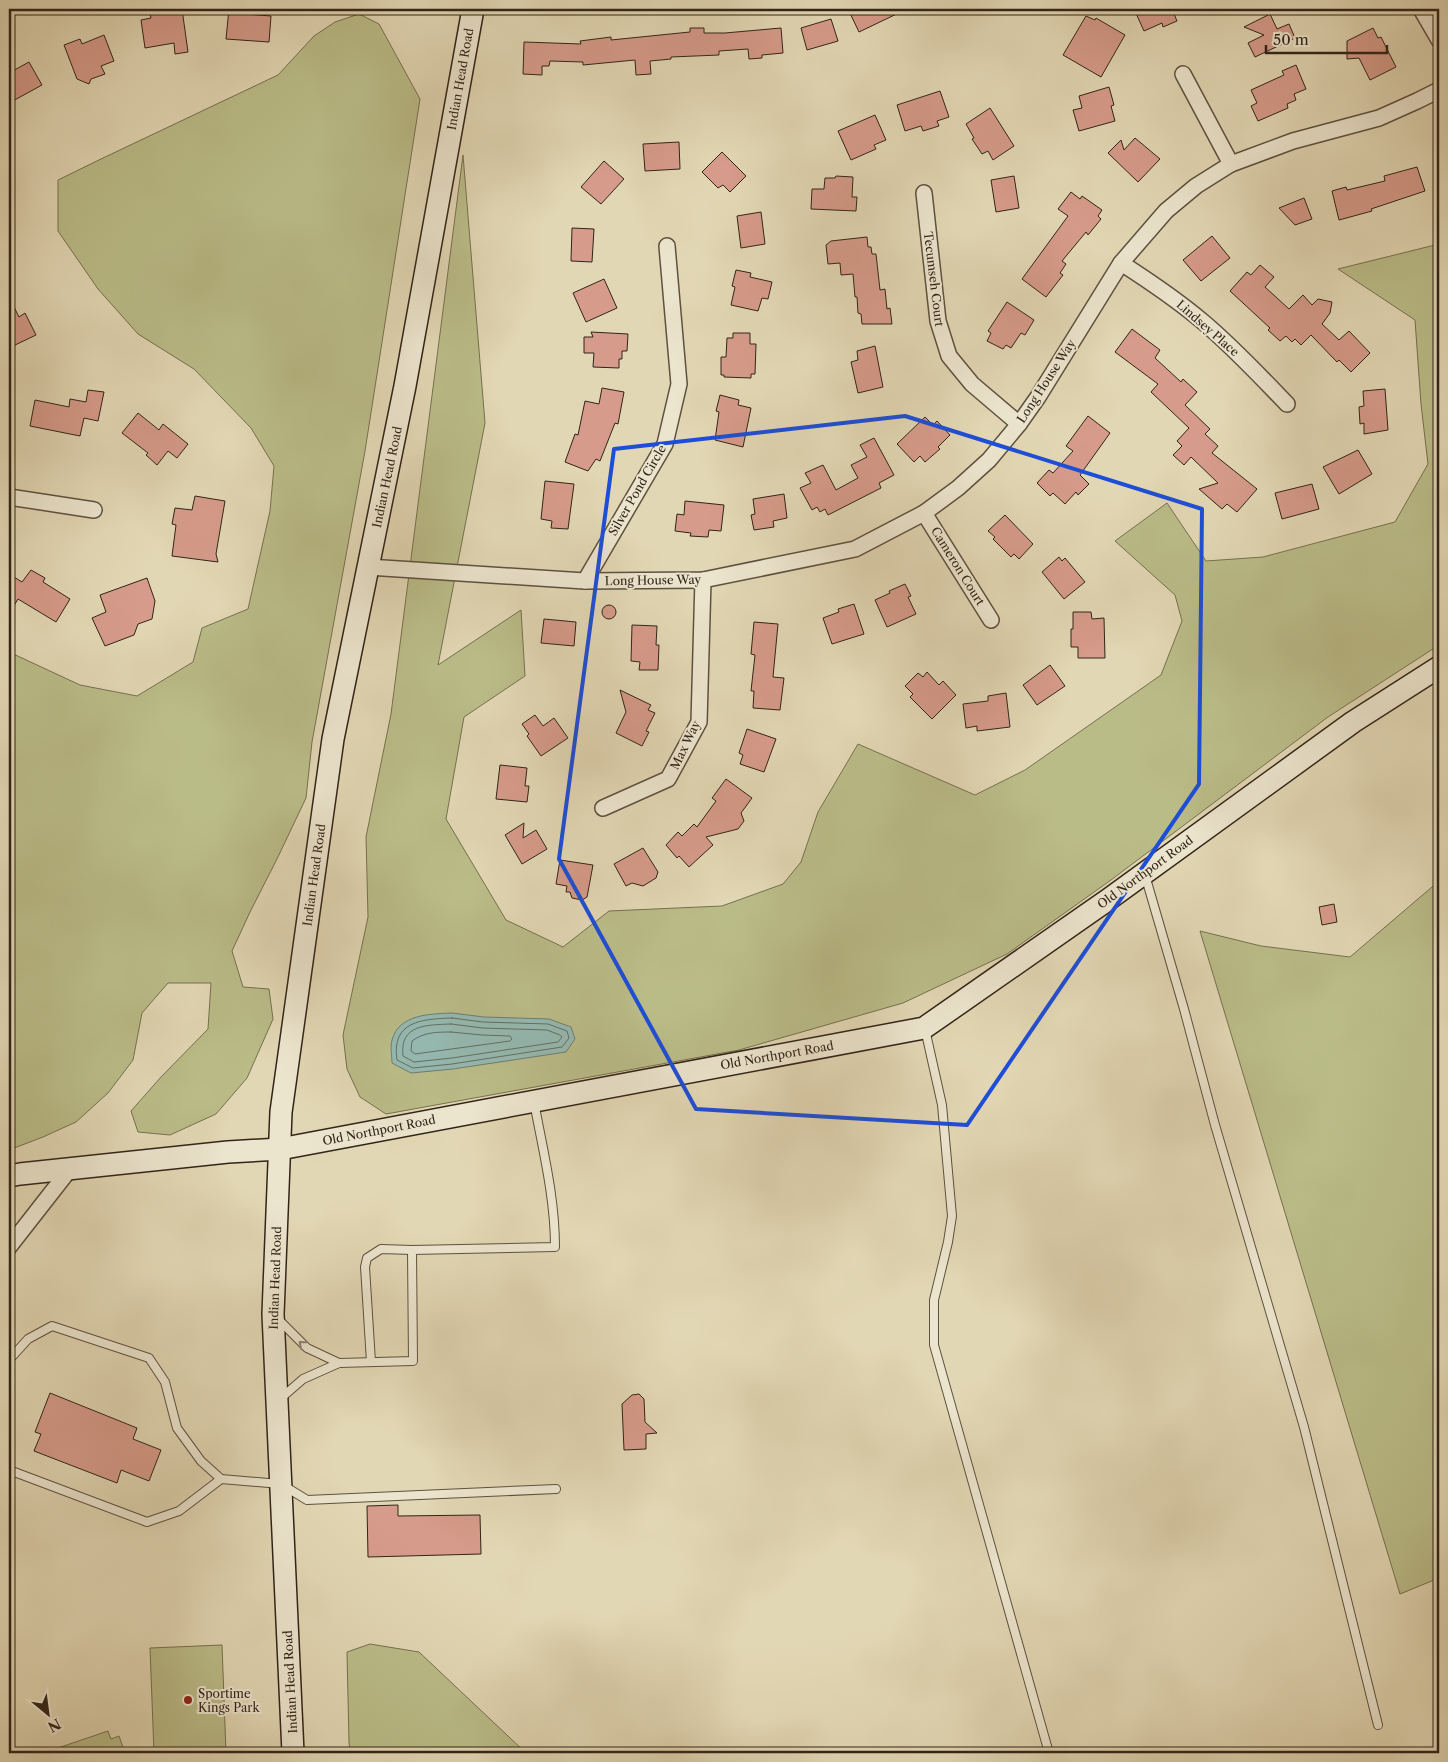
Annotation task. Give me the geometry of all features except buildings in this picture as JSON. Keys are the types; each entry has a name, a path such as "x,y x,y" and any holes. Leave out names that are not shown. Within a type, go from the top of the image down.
{"main road":[{"name":"Indian Head Road","path":"293,1753 273,1314 280,1112 333,739 405,386 473,9"},
{"name":"Old Northport Road","path":"9,1176 228,1152 280,1149 924,1028 1144,873 1353,722 1439,667"}],"street":[{"path":"1421,9 1439,40"},
{"path":"1184,74 1231,164"},
{"name":"Long House Way","path":"368,568 585,581 703,580 855,549 924,513 958,488 989,460 1019,424 1038,397 1121,263 1166,211 1196,186 1231,164 1293,141 1379,118 1439,90"},
{"name":"Tecumseh Court","path":"924,193 938,321 949,356 972,384 1019,424"},
{"name":"Silver Pond Circle","path":"585,581 665,444 679,384 667,246"},
{"name":"Lindsey Place","path":"1121,263 1171,296 1203,322 1244,359 1287,404"},
{"path":"9,497 94,510"},
{"name":"Cameron Court","path":"924,513 991,620"},
{"name":"Max Way","path":"603,808 668,779 699,722 703,580"},
{"path":"9,1247 70,1169"}],"lane":[{"path":"1144,873 1184,1009 1215,1125 1304,1426 1378,1725"},
{"path":"924,1028 942,1104 952,1216 948,1242 934,1300 934,1345 1050,1753"},
{"path":"371,1362 365,1268 367,1258 381,1249 555,1247 551,1191 534,1100"},
{"path":"277,1402 303,1379 339,1363 413,1362 412,1250"},
{"path":"273,1314 307,1348 339,1363"},
{"path":"9,1360 28,1339 52,1326 149,1358 165,1382 177,1428 201,1461 221,1479 281,1484 306,1500 556,1489"},
{"path":"9,1470 147,1522 179,1510 221,1479"}],"highlighted area":[{"path":"905,416 1202,509 1199,784 967,1125 696,1109 559,859 614,449"}],"green space":[{"path":"359,14 379,24 420,99 365,451 312,742 306,798 232,951 243,987 269,989 273,1019 247,1078 216,1114 170,1135 138,1132 131,1111 208,1029 211,983 168,983 142,1013 133,1060 108,1093 76,1122 9,1150 9,652 80,685 137,696 193,662 202,628 248,609 270,511 274,466 251,428 194,369 138,334 98,289 58,231 58,180 278,75 314,36 335,22"},
{"path":"463,155 485,423 438,665 521,610 525,676 464,717 446,819 506,920 563,947 609,911 722,906 783,884 801,862 818,812 858,744 975,795 1025,770 1161,675 1182,621 1175,595 1115,541 1167,503 1206,561 1263,557 1395,522 1428,464 1421,404 1415,320 1338,269 1439,244 1439,645 1328,717 1111,880 1007,954 903,1003 739,1050 386,1114 360,1097 347,1069 343,1035 368,917 366,837 391,714"},
{"path":"1439,881 1439,1578 1400,1594 1200,931 1261,946 1350,957"},
{"path":"370,1644 419,1652 526,1753 350,1753 347,1652"},
{"name":"Sportime Kings Park","path":"222,1645 226,1753 154,1753 150,1648"},
{"path":"108,1731 111,1739 119,1736 125,1753 43,1753"}],"water":[{"path":"452,1013 484,1017 549,1019 571,1027 575,1039 566,1052 453,1069 411,1073 392,1063 392,1040 401,1025 416,1017"}],"place":[{"name":"Sportime Kings Park","path":"188,1700"}]}
